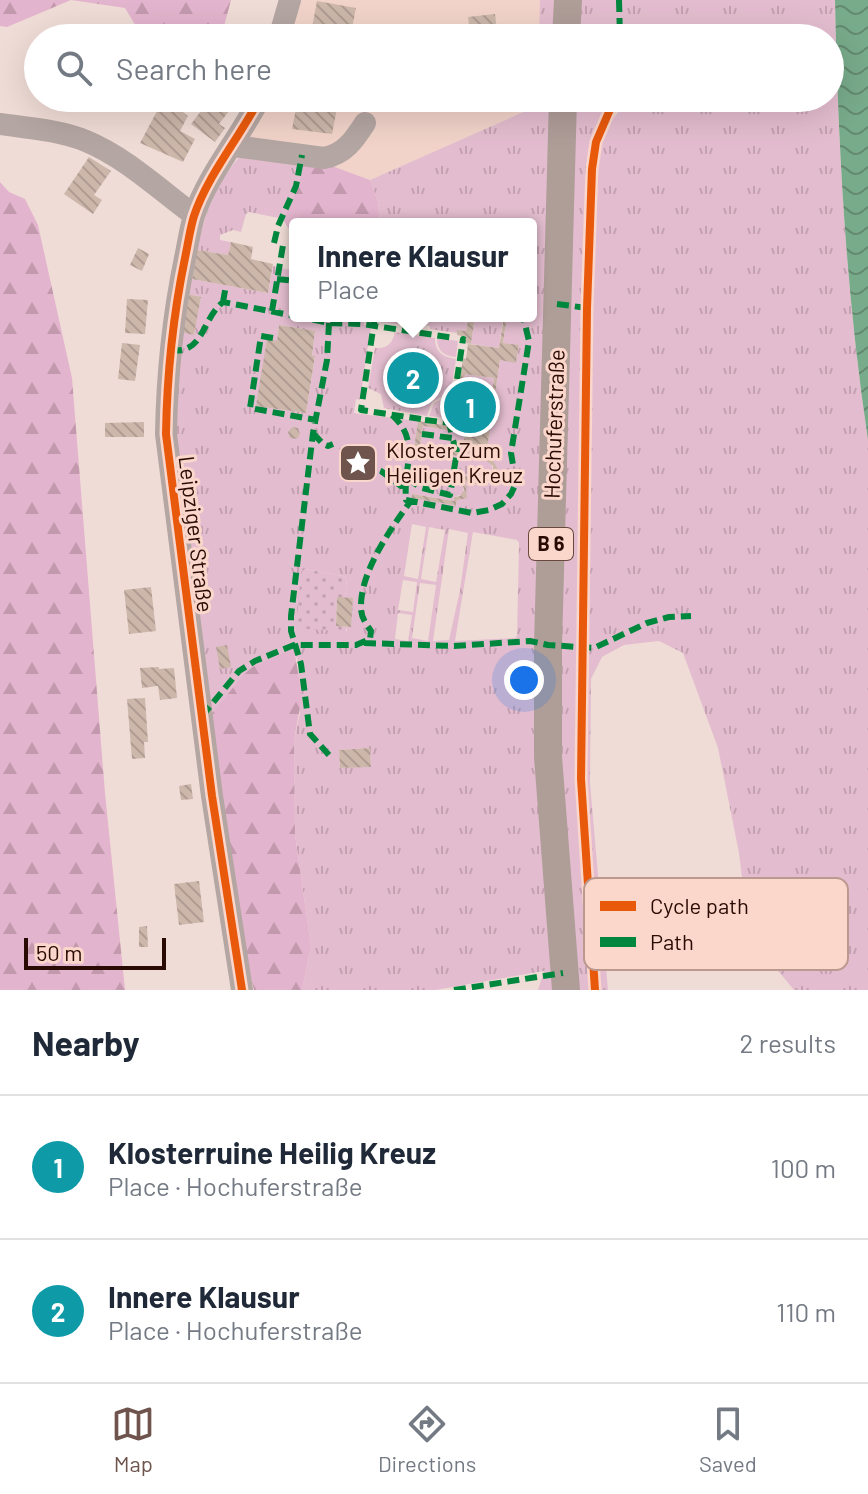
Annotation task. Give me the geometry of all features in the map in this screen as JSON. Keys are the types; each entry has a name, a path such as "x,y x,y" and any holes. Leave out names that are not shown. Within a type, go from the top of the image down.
{"main road":[{"path":"567,24 568,0"},
{"name":"Hochuferstraße","path":"563,112 548,645 548,757 566,990"}],"street":[{"path":"283,24 290,0"},
{"name":"Leipziger Straße","path":"242,990 212,796 166,434 167,375 175,303 194,215 216,171 252,112"},
{"path":"234,146 324,158 336,156 351,145 365,123"},
{"path":"0,124 85,141 110,154 194,215"}],"shaded area":[{"path":"301,0 541,0 540,24 294,24"},
{"path":"263,112 523,112 370,180 324,163 241,155"}],"green space":[{"path":"0,0 71,0 7,27 0,26"},
{"path":"71,0 231,0 225,24 135,24 125,8"},
{"path":"540,0 835,0 836,24 539,24"},
{"path":"523,112 616,112 614,118 618,112 838,112 854,331 868,440 868,990 794,990 777,970 848,970 848,878 742,878 718,748 683,653 659,641 624,645 602,657 591,679 590,783 598,878 584,878 584,970 606,970 608,990 538,990 544,971 435,990 302,990 311,946 295,835 294,740 300,713 298,663 294,649 210,716 176,429 180,332 194,334 201,297 187,294 192,279 268,293 273,266 289,270 289,322 364,322 364,325 371,326 360,400 356,399 354,413 418,421 415,449 435,452 435,456 438,453 490,461 494,472 485,480 457,475 456,483 463,486 463,494 454,497 454,501 412,494 456,505 457,500 465,496 466,492 462,482 486,486 497,472 496,465 486,456 500,360 516,362 519,346 503,343 506,322 537,322 537,218 379,218 378,202 370,180","holes":["279,325 315,331 312,356 315,357 306,413 281,409 287,342 277,340","412,524 426,527 418,579 404,576","429,527 445,530 436,582 421,579","449,529 468,533 449,640 433,641","473,532 517,540 519,543 515,638 455,641","305,569 347,577 347,631 336,631","403,580 417,582 413,612 398,610","420,583 436,585 428,641 412,638","398,613 412,615 408,641 395,639","370,748 371,766 340,768 339,750"]},
{"path":"241,155 303,161 298,187 283,219 249,212 241,232 233,230 220,235 220,240 231,242 228,255 197,250 213,199"},
{"path":"303,161 324,163 370,180 378,202 379,218 289,218 288,228 283,219 298,187"},
{"path":"0,182 9,192 25,199 38,225 72,378 105,793 125,990 0,990"},
{"path":"381,322 468,323 466,331 458,330 457,333 423,325 423,328"},
{"path":"474,322 502,322 499,348 471,344"},
{"path":"395,332 435,338 436,347 441,353 456,359 450,396 432,402 427,416 384,408 381,394 368,388 375,348 389,344"},
{"path":"437,338 458,341 456,357 442,352"},
{"path":"465,374 494,378 490,408 461,403"},
{"path":"450,398 447,418 429,416 434,403"},
{"path":"423,426 465,433 462,452 420,446"},
{"path":"305,569 347,577 345,598 337,598 336,625 347,627 341,637 336,631 296,628 301,572"},
{"path":"294,648 302,697 294,740 295,835 311,946 302,990 254,990 247,963 210,716 244,674 254,666"}],"water":[{"path":"835,0 868,0 868,440 844,220 838,112 844,112 844,24 836,24"}],"building":[{"path":"317,1 356,8 353,24 313,24"},
{"path":"495,14 496,24 469,24 468,17"},
{"path":"157,112 183,112 188,116 180,131 195,139 183,162 140,143"},
{"path":"200,112 228,112 219,124 225,128 215,142 191,124"},
{"path":"295,112 336,112 332,134 292,129"},
{"path":"89,157 111,171 94,195 102,200 93,214 64,194"},
{"path":"231,242 253,247 251,259 273,264 268,293 192,279 197,250 228,255"},
{"path":"138,248 149,254 142,271 130,265"},
{"path":"187,294 201,297 194,335 180,332"},
{"path":"127,299 148,300 145,334 125,333"},
{"path":"468,322 474,322 471,344 465,343 466,337 457,335 457,330 466,331"},
{"path":"503,322 506,322 503,343 519,345 516,363 500,360 486,456 496,465 499,473 486,486 463,482 469,489 466,488 467,498 457,500 455,509 454,505 412,498 412,494 454,501 454,497 460,496 464,490 456,483 457,475 485,480 494,474 493,466 485,460 438,453 434,456 435,452 414,449 418,421 456,427 463,358 466,359 468,344 499,348","holes":["465,374 494,378 490,408 461,403","423,426 465,433 462,452 420,446"]},
{"path":"279,325 315,331 312,356 315,356 306,413 256,406 267,339 277,341"},
{"path":"122,343 140,345 135,381 118,379"},
{"path":"144,422 144,437 105,437 105,423"},
{"path":"292,427 298,428 300,434 297,439 290,438 288,432"},
{"path":"151,587 156,631 129,634 124,590"},
{"path":"337,597 353,598 351,627 336,626"},
{"path":"227,645 231,667 220,669 216,647"},
{"path":"140,668 174,668 177,698 160,700 158,686 142,688"},
{"path":"145,698 148,742 144,742 145,758 132,759 127,699"},
{"path":"370,748 371,767 340,768 339,750"},
{"path":"191,784 193,799 181,800 179,786"},
{"path":"199,881 204,922 179,925 174,884"},
{"path":"147,926 148,947 139,947 139,927"}],"marked path":[{"path":"619,0 620,24"},
{"path":"274,243 296,186 302,155"},
{"path":"272,311 283,245"},
{"path":"277,279 289,280"},
{"path":"223,302 226,285"},
{"path":"170,350 181,350 196,342 223,302 289,315"},
{"path":"557,304 587,308"},
{"path":"324,322 362,324 454,338"},
{"path":"374,322 361,410 421,419"},
{"path":"392,415 406,434 408,444 406,500 472,513 502,504 516,483 511,453 529,341 524,322"},
{"path":"329,323 327,360 313,433 291,616 310,734 329,755"},
{"path":"273,338 261,336 250,408 316,420"},
{"path":"422,434 452,438 450,426 465,340"},
{"path":"425,420 451,423"},
{"path":"313,433 323,444 333,444"},
{"path":"407,479 422,488 450,495 457,451 452,438"},
{"path":"352,451 360,463 406,486"},
{"path":"202,716 239,671 255,661 294,645 356,645 370,639 371,631 361,611 365,580 378,552 410,502"},
{"path":"364,643 454,646 530,641 594,648 647,623 669,617 691,616"},
{"path":"454,990 563,973"}],"cycle path":[{"path":"242,990 212,796 166,434 174,323 193,221 215,171 253,112"},
{"path":"588,878 581,779 587,308 592,169 596,142 609,112"},
{"path":"594,970 595,990"}],"place":[{"name":"Innere Klausur","path":"413,378"},
{"name":"Klosterruine Heilig Kreuz","path":"470,407"},
{"name":"Kloster Zum Heiligen Kreuz","path":"358,463"}]}
